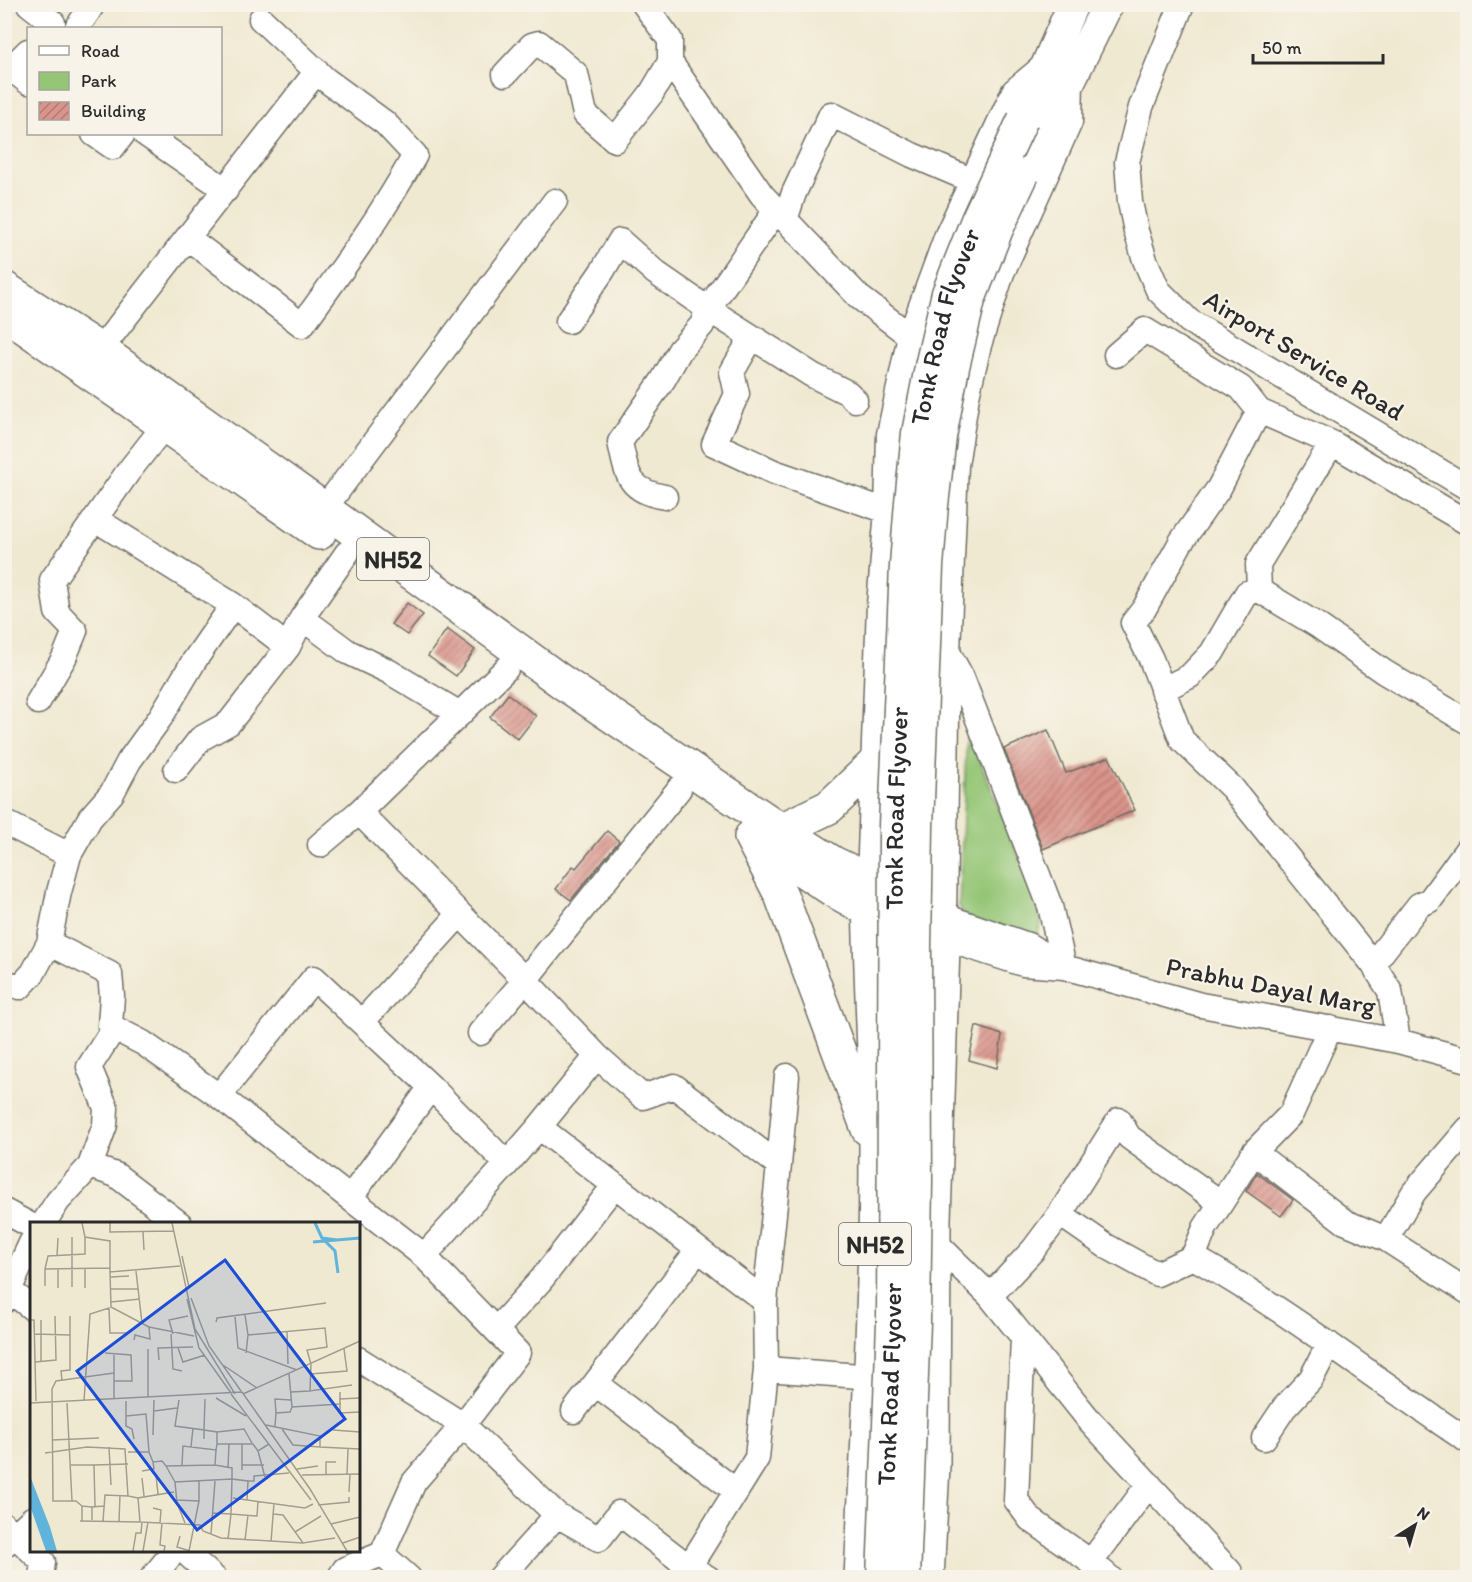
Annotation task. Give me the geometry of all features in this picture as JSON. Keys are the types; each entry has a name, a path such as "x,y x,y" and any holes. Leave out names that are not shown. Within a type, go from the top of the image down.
{"highway":[{"name":"NH52","path":"4,288 100,350 324,509 766,833 833,890 869,895 944,927 933,1241 933,1466 927,1578"},
{"name":"NH52","path":"4,313 679,789 766,833"},
{"path":"873,765 829,807 766,833 781,895 876,1150"},
{"name":"NH52","path":"861,1578 871,1384 876,1150 876,1072 869,895"}],"main road":[{"name":"Tonk Road Flyover","path":"882,1578 892,1323 894,826 904,565 917,433 947,293 976,220 1023,120 1073,4"},
{"name":"Tonk Road Flyover","path":"905,1578 916,1288 918,827 928,566 940,437 970,300 998,229 1108,4"}],"street":[{"path":"29,4 57,27"},
{"path":"78,27 93,4"},
{"path":"505,74 532,45 539,43 576,74 585,114 615,140 651,94 670,62 670,40 644,4"},
{"name":"Airport Service Road","path":"1182,4 1141,107 1127,162 1130,202 1136,231 1158,290 1189,321 1467,488"},
{"path":"188,238 302,325 347,264 395,192 415,155 385,123 317,71 261,19"},
{"path":"670,62 762,195 859,297 910,336"},
{"path":"869,895 879,605 887,511 888,434 910,336 947,235 1014,90 1045,65"},
{"path":"100,350 317,71"},
{"path":"944,927 948,651 956,465 967,396 979,345 1002,273 1070,122 1071,79"},
{"path":"665,497 647,494 627,475 620,442 663,380 680,350 702,325 708,309 781,215 794,193 831,114 912,155 966,178"},
{"path":"95,135 113,147 122,135"},
{"path":"146,135 226,190"},
{"path":"324,509 555,201"},
{"path":"568,321 620,241 656,273 708,309 812,375 848,393 855,400"},
{"path":"1116,355 1145,330 1241,388 1259,411 1332,443 1467,523"},
{"path":"752,337 732,372 737,394 714,444 774,472 887,511"},
{"path":"1259,411 1219,488 1181,542 1133,623 1151,658 1182,740 1232,788 1373,964 1390,991 1398,1041"},
{"path":"38,702 64,658 75,631 57,612 52,580 165,425"},
{"path":"1259,590 1258,564 1332,443"},
{"path":"95,519 233,605 288,647"},
{"path":"176,771 200,739 229,723 288,647 302,618 347,553"},
{"path":"1162,690 1190,676 1212,653 1247,593 1259,590 1317,625 1384,672 1467,722"},
{"path":"4,982 20,987 33,973 49,943 69,855 90,818 112,793 129,761 160,718 194,661 233,605"},
{"path":"302,618 348,652 388,671 460,714"},
{"path":"948,651 962,678 1050,906 1064,967"},
{"path":"320,845 359,812 506,669"},
{"path":"480,1033 679,789"},
{"path":"359,812 597,1056 643,1097 674,1086 779,1165"},
{"path":"4,822 69,855"},
{"path":"1373,964 1419,905 1430,900 1467,848"},
{"path":"362,1022 459,915"},
{"name":"Prabhu Dayal Marg","path":"944,927 1023,964 1064,967 1201,1005 1398,1041 1467,1060"},
{"path":"49,943 110,974 112,996 110,1026 143,1043 219,1096 424,1256 518,1353 463,1425 414,1482 382,1554 345,1569 339,1578"},
{"path":"219,1096 314,978 431,1087 507,1164"},
{"path":"45,1222 58,1201 90,1166 105,1125 106,1108 88,1068 114,1028"},
{"path":"1060,1214 1106,1246 1156,1274 1193,1257 1204,1228 1254,1152 1290,1114 1330,1028"},
{"path":"424,1256 507,1164 597,1056"},
{"path":"360,1360 463,1425 557,1515 599,1539 619,1513 698,1572 736,1491 757,1458 766,1369 765,1301 787,1076"},
{"path":"350,1198 431,1087"},
{"path":"990,1296 1033,1250 1060,1214 1119,1120 1129,1137 1221,1203"},
{"path":"539,1127 765,1301"},
{"path":"1386,1239 1414,1192 1467,1130"},
{"path":"1254,1152 1345,1221 1386,1239 1467,1292"},
{"path":"90,1166 116,1175 177,1222"},
{"path":"496,1330 541,1280 614,1186"},
{"path":"4,1211 30,1225"},
{"path":"874,1274 933,1241 990,1296 1090,1422 1230,1572 1226,1578"},
{"path":"30,1245 7,1296 30,1307"},
{"path":"574,1412 698,1250"},
{"path":"1193,1257 1237,1281 1467,1441"},
{"path":"1023,1338 1016,1500 1030,1519 1110,1578"},
{"path":"1264,1438 1284,1408 1311,1379 1329,1344"},
{"path":"766,1369 860,1376 871,1384"},
{"path":"596,1384 736,1491"},
{"path":"1091,1562 1149,1484"},
{"path":"500,1578 557,1515"},
{"path":"14,1531 30,1548"},
{"path":"34,1552 43,1562 41,1578"},
{"path":"152,1578 174,1552"},
{"path":"184,1552 214,1578"},
{"path":"382,1554 409,1578"}],"green space":[{"path":"967,729 1029,882 1042,922 1035,941 965,917 959,905"}],"building":[{"path":"407,603 423,615 407,635 391,624"},
{"path":"447,629 475,650 456,676 428,656"},
{"path":"508,694 536,716 518,739 490,717"},
{"path":"1048,730 1066,773 1109,757 1135,810 1043,849 1004,749"},
{"path":"607,831 619,841 571,900 556,889 573,866 576,868"},
{"path":"976,1026 1002,1035 997,1068 969,1060"},
{"path":"1257,1173 1293,1200 1281,1216 1246,1191"}]}
